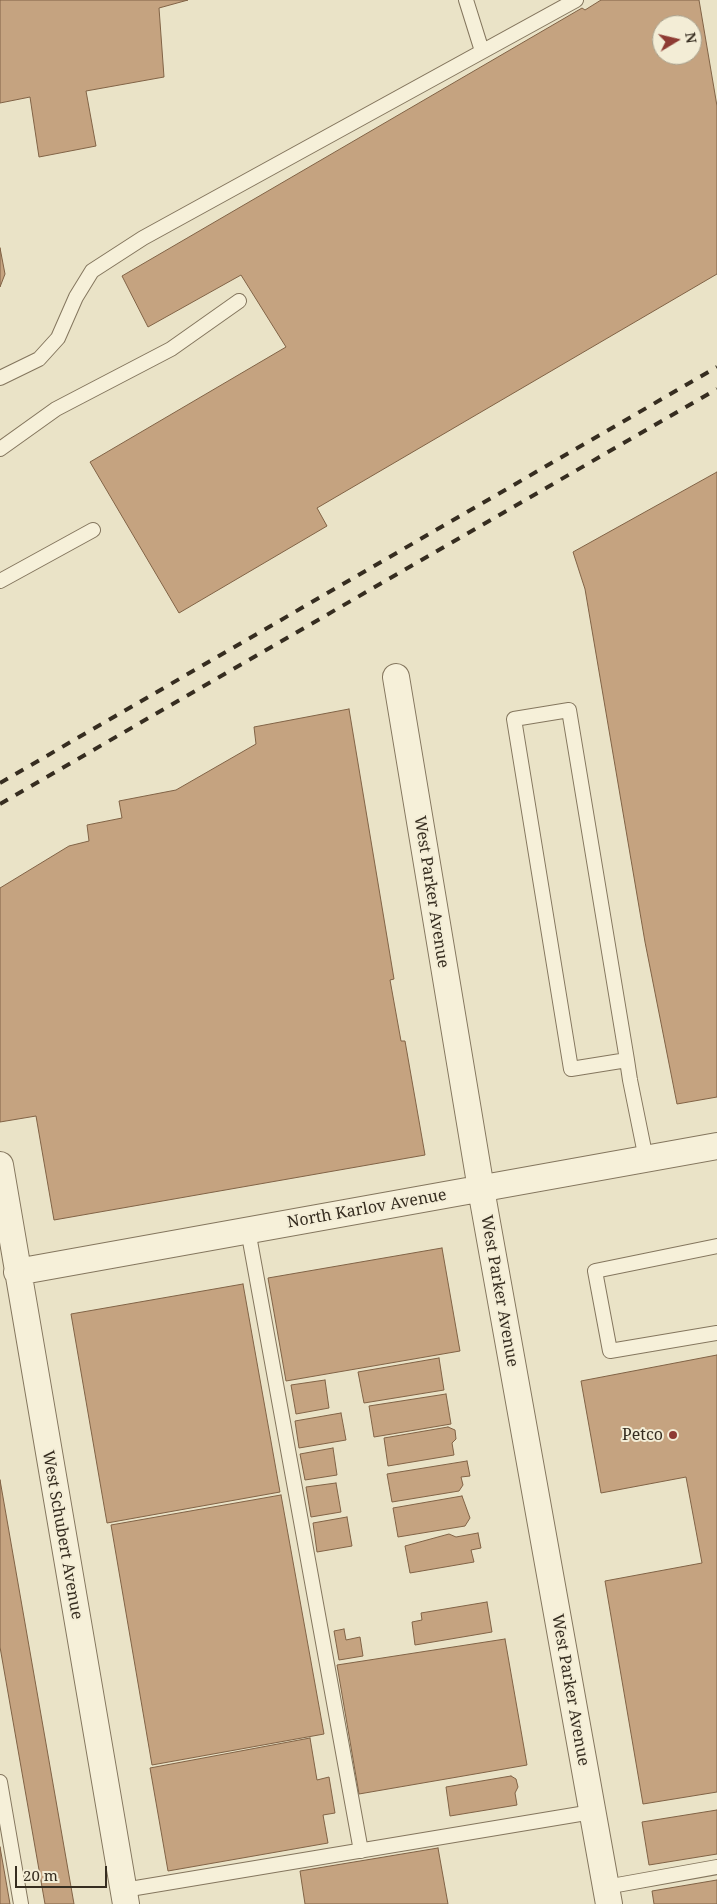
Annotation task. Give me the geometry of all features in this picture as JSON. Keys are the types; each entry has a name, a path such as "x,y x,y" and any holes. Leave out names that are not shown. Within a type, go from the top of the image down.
{"street":[{"name":"West Parker Avenue","path":"396,677 481,1189 608,1896"},
{"name":"North Karlov Avenue","path":"17,1272 717,1146"},
{"name":"West Schubert Avenue","path":"0,1165 125,1897"}],"lane":[{"path":"466,0 482,51"},
{"path":"0,378 39,359 58,338 76,297 92,271 143,238 576,0"},
{"path":"0,449 56,409 171,349 239,301"},
{"path":"0,581 93,530"},
{"path":"627,1060 572,1069 514,719 570,710 627,1060 646,1159"},
{"path":"248,1230 361,1851"},
{"path":"717,1246 595,1271 610,1351 717,1333"},
{"path":"0,1782 21,1904"},
{"path":"125,1897 361,1851 592,1812"},
{"path":"608,1896 717,1867"}],"building":[{"path":"0,0 188,0 159,8 164,77 86,91 96,146 39,157 30,97 0,103"},
{"path":"601,0 699,0 702,15 652,15 652,65 702,65 702,18 717,106 717,274 317,508 327,526 179,613 90,462 286,347 241,275 148,327 122,276 582,8 585,10"},
{"path":"0,248 5,274 0,287"},
{"path":"717,472 717,1097 677,1104 645,942 585,589 573,552"},
{"path":"349,709 394,979 390,980 401,1041 405,1041 425,1155 54,1220 36,1116 0,1122 0,888 69,846 89,841 87,825 122,818 119,801 176,790 256,744 254,727"},
{"path":"442,1248 460,1351 286,1381 268,1278"},
{"path":"243,1284 280,1492 107,1523 71,1314"},
{"path":"717,1355 717,1792 643,1804 605,1581 702,1563 686,1477 601,1493 581,1381"},
{"path":"439,1358 444,1390 364,1403 358,1372"},
{"path":"325,1380 329,1408 296,1414 291,1385"},
{"path":"446,1394 451,1424 374,1437 369,1406"},
{"path":"341,1413 346,1440 299,1448 295,1421"},
{"path":"448,1427 455,1430 456,1439 452,1443 454,1455 388,1466 384,1438"},
{"path":"333,1448 337,1475 305,1480 300,1454"},
{"path":"467,1461 470,1476 461,1477 463,1485 459,1491 392,1502 387,1474"},
{"path":"0,1480 74,1904 45,1904 0,1647"},
{"path":"336,1483 341,1512 311,1517 306,1487"},
{"path":"281,1495 324,1734 152,1765 111,1525"},
{"path":"462,1496 470,1518 465,1526 398,1537 393,1508"},
{"path":"347,1517 352,1546 317,1552 313,1523"},
{"path":"478,1533 481,1548 471,1550 474,1562 410,1573 405,1546 449,1534 456,1537"},
{"path":"487,1602 492,1632 415,1645 412,1622 422,1620 421,1613"},
{"path":"344,1629 346,1640 360,1637 363,1656 339,1660 334,1631"},
{"path":"505,1639 527,1765 359,1794 337,1665"},
{"path":"310,1738 317,1780 329,1777 335,1813 323,1815 328,1843 168,1871 150,1768"},
{"path":"511,1776 516,1779 518,1787 515,1793 517,1805 450,1816 446,1787"},
{"path":"717,1810 717,1854 649,1865 642,1822"},
{"path":"0,1847 10,1904 0,1904"},
{"path":"438,1848 448,1904 305,1904 300,1871"},
{"path":"717,1880 717,1904 654,1904 652,1891"}],"railway":[{"path":"0,783 717,367"},
{"path":"0,804 717,389"}],"place":[{"name":"Petco","path":"673,1435"}]}
